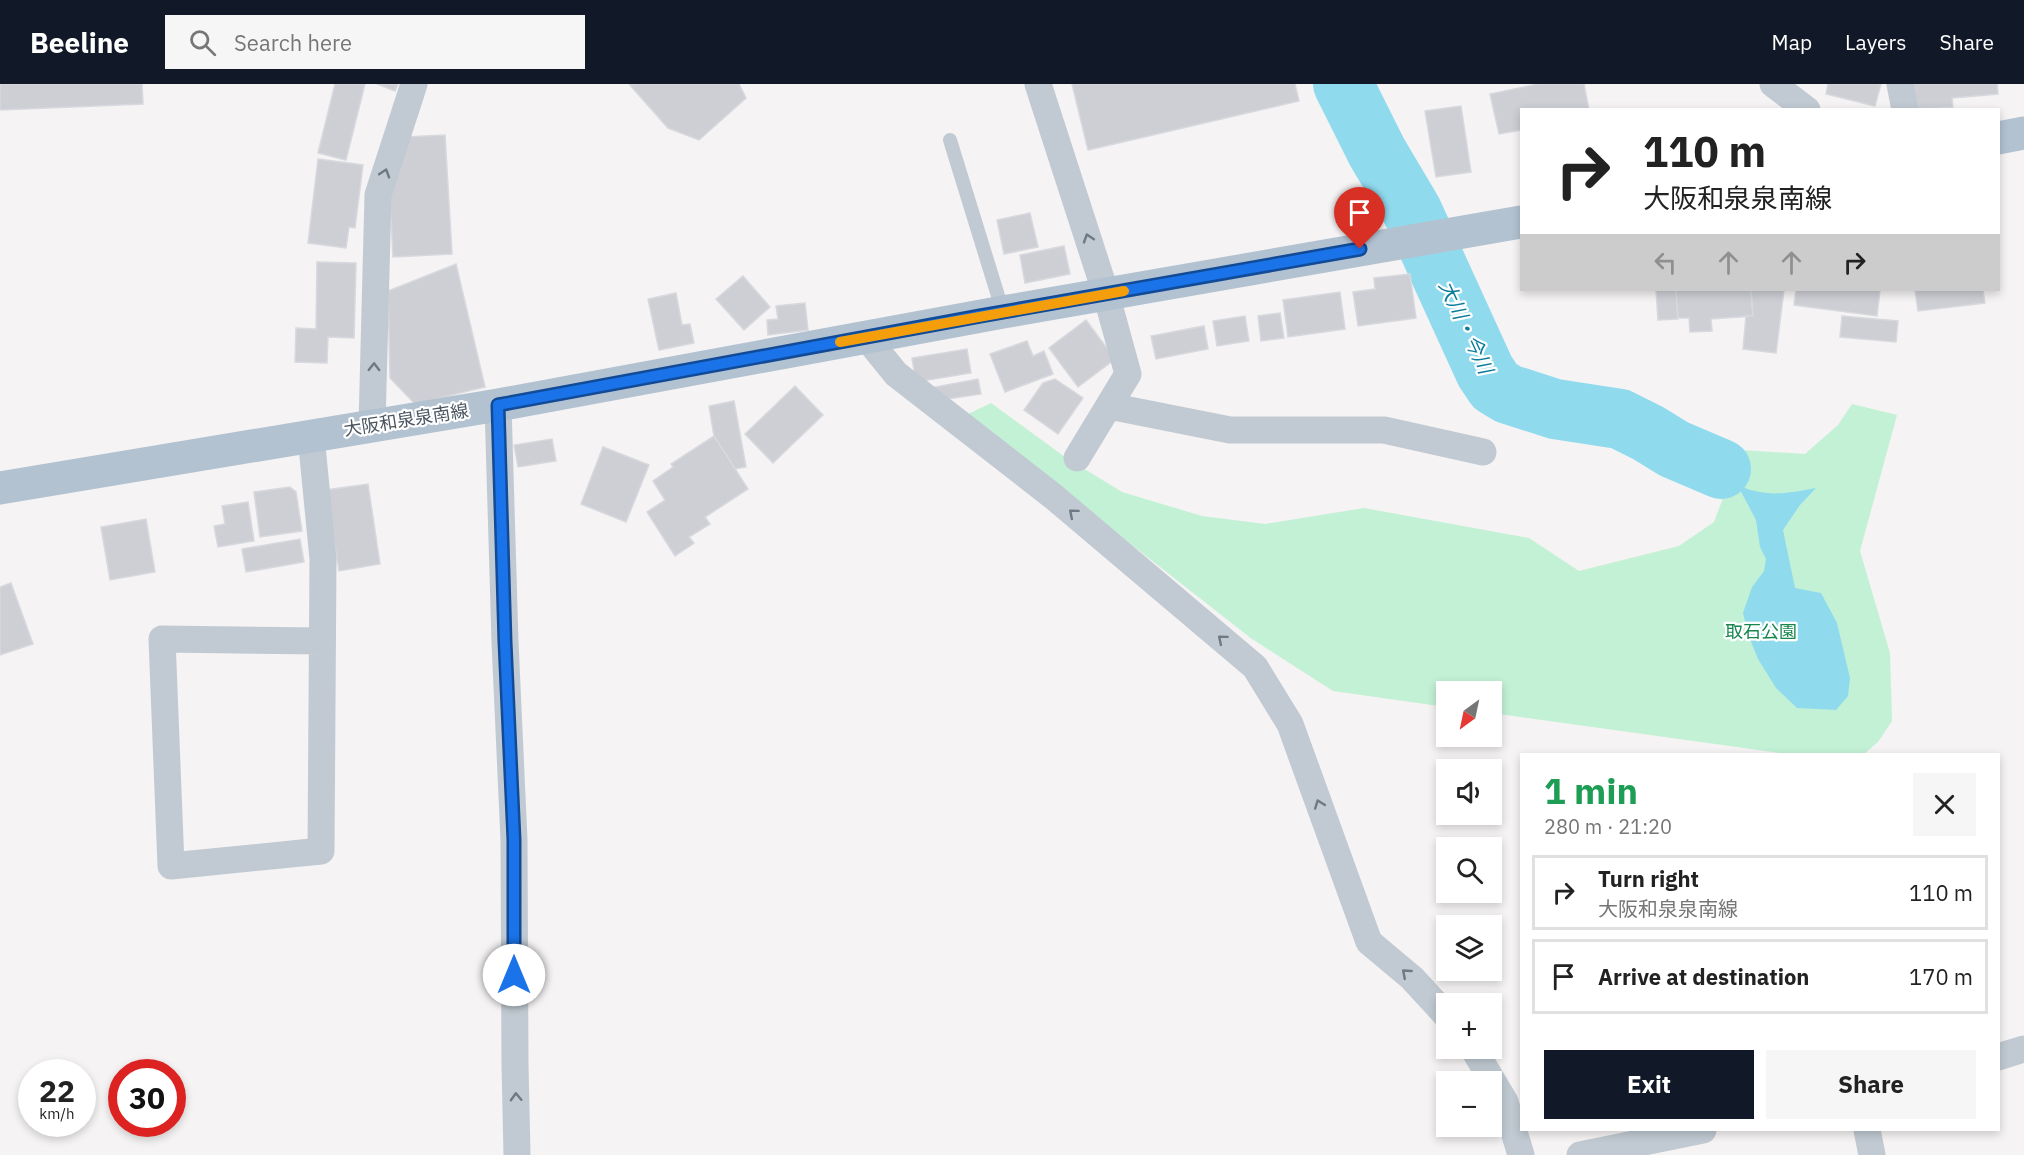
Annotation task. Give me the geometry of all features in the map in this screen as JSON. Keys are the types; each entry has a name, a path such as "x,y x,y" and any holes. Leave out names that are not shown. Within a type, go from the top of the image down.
{"main road":[{"path":"2000,138 2024,133"},
{"name":"大阪和泉泉南線","path":"0,488 498,405 1003,312 1520,222"}],"street":[{"path":"372,426 378,195 414,84"},
{"path":"1038,84 1106,294 1128,374 1077,458"},
{"path":"1773,84 1804,108"},
{"path":"1900,84 1905,108"},
{"path":"866,337 896,374 1054,497 1255,667 1290,724 1369,942 1412,978 1436,1004"},
{"path":"498,405 514,840 517,1155"},
{"path":"1108,406 1230,430 1384,430 1484,452"},
{"path":"311,436 323,559 321,851 171,866 162,639 322,641"},
{"path":"2000,1056 2024,1049"},
{"path":"1480,1059 1505,1102 1521,1155"},
{"path":"1580,1155 1666,1147 1701,1131"},
{"path":"1867,1131 1872,1155"}],"lane":[{"path":"950,140 1003,312"}],"green space":[{"name":"取石公園","path":"991,403 1065,457 1122,492 1202,516 1265,524 1364,508 1529,538 1579,571 1679,546 1714,522 1741,450 1805,454 1838,425 1852,404 1897,415 1860,551 1890,653 1892,721 1878,742 1865,753 1780,753 1502,715 1502,681 1436,681 1436,706 1333,691 1252,639 966,415"}],"water":[{"path":"1738,486 1759,492 1777,493 1816,488 1800,505 1783,530 1795,588 1821,593 1837,623 1850,678 1848,696 1836,710 1797,708 1776,688 1758,659 1743,613 1752,587 1764,571 1766,559 1760,547 1756,520"}],"building":[{"path":"0,84 142,84 143,104 0,110"},
{"path":"335,84 365,84 346,160 318,153"},
{"path":"377,84 398,84 395,91"},
{"path":"629,84 739,84 746,98 699,140 668,128"},
{"path":"1072,84 1295,84 1299,101 1088,150"},
{"path":"1538,84 1584,84 1589,108 1520,108 1520,130 1499,134 1490,94"},
{"path":"1828,84 1881,84 1875,106 1826,94"},
{"path":"1909,84 1997,84 1998,94 1952,98 1953,107 1912,108"},
{"path":"1461,106 1471,172 1436,177 1425,111"},
{"path":"445,135 452,254 393,257 390,199 406,137"},
{"path":"318,159 363,165 355,228 349,227 346,248 308,243"},
{"path":"1030,213 1038,247 1004,254 997,220"},
{"path":"1064,246 1070,274 1025,283 1020,255"},
{"path":"317,262 356,263 354,338 328,337 327,363 295,362 296,328 316,329"},
{"path":"456,264 485,387 415,404 390,378 388,291"},
{"path":"1410,274 1416,318 1358,326 1353,292 1375,289 1374,278"},
{"path":"743,276 770,307 744,330 716,299"},
{"path":"1656,291 1676,291 1678,319 1658,320"},
{"path":"1676,291 1751,291 1753,316 1711,319 1712,331 1690,332 1689,318 1678,318"},
{"path":"1751,291 1784,291 1776,353 1743,349 1746,316 1753,316"},
{"path":"1796,291 1880,291 1877,316 1794,305"},
{"path":"1915,291 1983,291 1985,303 1918,311"},
{"path":"1340,292 1345,329 1288,337 1283,300"},
{"path":"676,293 682,325 690,324 694,343 659,350 648,299"},
{"path":"805,303 808,330 768,335 767,320 778,319 776,306"},
{"path":"1280,313 1284,338 1261,341 1258,316"},
{"path":"1245,316 1249,341 1217,346 1213,321"},
{"path":"1842,316 1898,321 1896,342 1840,337"},
{"path":"1086,320 1115,359 1078,387 1049,348"},
{"path":"1204,326 1208,349 1156,359 1151,336"},
{"path":"1027,341 1033,356 1044,351 1053,374 1005,392 990,354"},
{"path":"967,349 971,373 916,382 912,358"},
{"path":"978,379 981,394 941,400 930,388"},
{"path":"1055,379 1083,398 1058,434 1024,410 1043,383"},
{"path":"795,386 823,415 773,463 745,434"},
{"path":"734,401 746,467 735,469 714,436 709,406"},
{"path":"714,436 748,489 705,517 710,524 689,537 694,543 675,556 647,512 665,500 653,481 673,467 671,464"},
{"path":"552,439 556,461 518,467 514,445"},
{"path":"603,447 649,465 626,522 581,504"},
{"path":"368,484 380,564 339,571 326,490"},
{"path":"290,487 296,492 302,531 260,537 254,492"},
{"path":"248,502 254,541 218,547 214,526 225,524 222,506"},
{"path":"146,519 155,572 110,580 101,527"},
{"path":"300,539 304,562 246,572 242,549"},
{"path":"11,583 33,644 0,655 0,587"}],"waterway":[{"name":"大川・今川","path":"1343,84 1377,152 1412,211 1485,371 1495,386 1508,394 1555,409 1620,419 1674,449 1721,469"}],"slow traffic":[{"path":"840,342 1124,291"}],"route":[{"path":"514,975 514,840 498,405 1360,249"}]}
